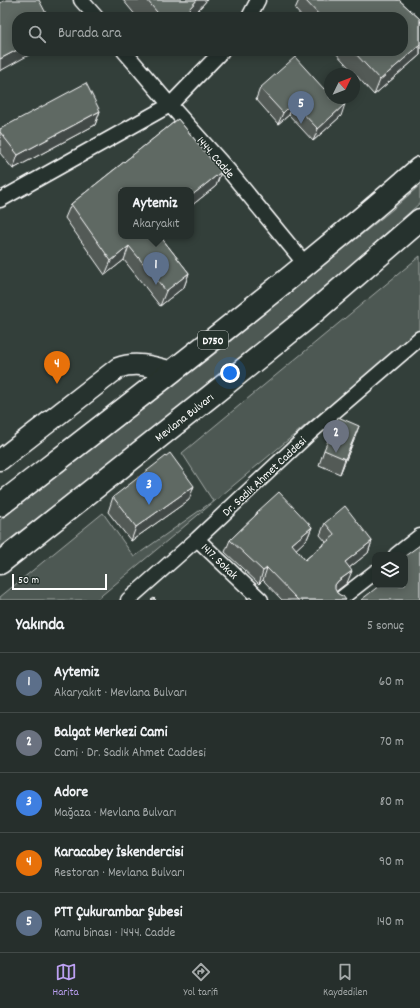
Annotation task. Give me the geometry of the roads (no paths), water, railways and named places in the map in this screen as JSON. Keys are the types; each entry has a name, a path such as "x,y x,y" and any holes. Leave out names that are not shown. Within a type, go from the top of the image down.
{"highway":[{"name":"D750","path":"0,505 172,372 383,201 420,168"},
{"name":"Mevlana Bulvarı","path":"0,563 307,318 418,224"}],"street":[{"path":"81,0 92,12"},
{"path":"252,12 258,0"},
{"path":"408,0 420,11"},
{"name":"1444. Cadde","path":"128,56 229,171 305,264"},
{"path":"0,200 170,105 217,56"},
{"name":"Dr. Sadık Ahmet Caddesi","path":"128,600 197,539 311,432 420,338"},
{"path":"0,460 118,368 126,365 143,365 172,372"},
{"path":"400,552 420,536"},
{"name":"1417. Sokak","path":"197,539 261,600"},
{"path":"339,600 372,574"}],"place":[{"name":"PTT Çukurambar Şubesi","path":"301,124"},
{"name":"Aytemiz","path":"156,285"},
{"name":"Karacabey İskendercisi","path":"57,384"},
{"name":"Balgat Merkezi Cami","path":"336,453"},
{"name":"Adore","path":"149,505"}]}
